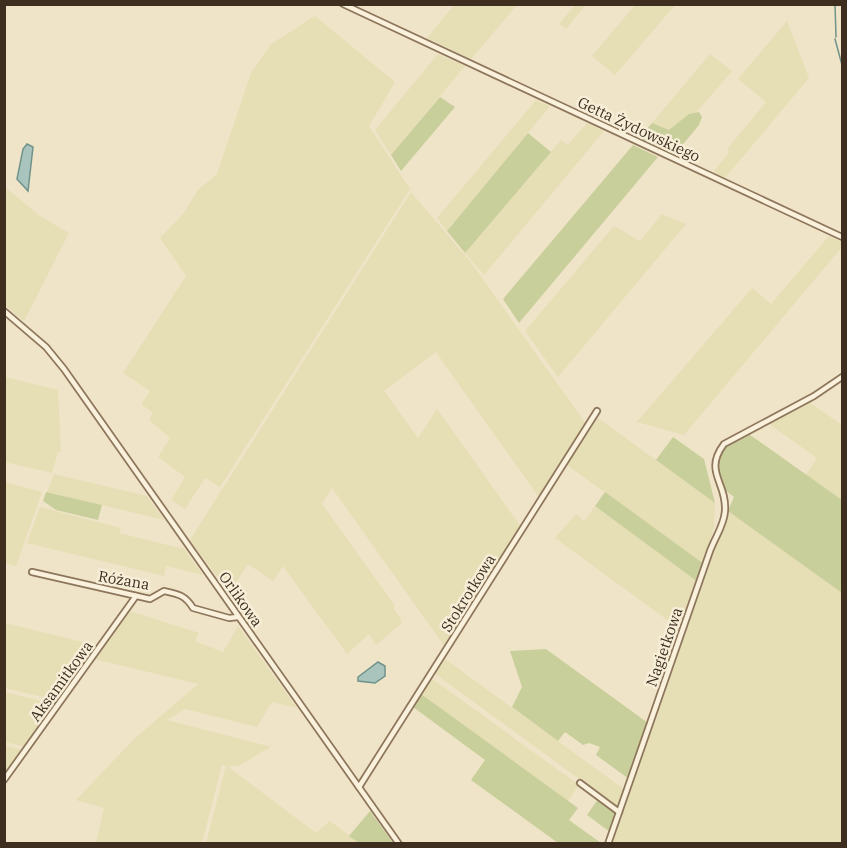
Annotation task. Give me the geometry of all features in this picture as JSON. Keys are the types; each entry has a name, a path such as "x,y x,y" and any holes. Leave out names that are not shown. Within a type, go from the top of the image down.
{"street":[{"name":"Getta Żydowskiego","path":"344,5 843,237"},
{"name":"Orlikowa","path":"4,311 46,347 64,369 399,843"},
{"name":"Nagietkowa","path":"608,843 710,551 724,520 724,501 714,458 724,444 814,396 843,377"},
{"name":"Stokrotkowa","path":"359,787 597,411"},
{"name":"Różana","path":"32,572 136,597 150,599 164,591 186,597 193,608 229,618 238,617"},
{"name":"Aksamitkowa","path":"4,780 136,597"},
{"path":"580,783 619,812"}],"shaded area":[{"path":"455,4 517,5 471,59 427,38"},
{"path":"636,4 675,5 615,75 592,56"},
{"path":"575,5 586,5 566,29 559,24"},
{"path":"315,16 395,82 369,126 410,189 220,487 205,478 185,509 171,500 185,477 158,457 170,438 149,420 153,413 141,404 150,391 123,373 186,276 160,238 183,214 198,190 217,174 251,73 271,44"},
{"path":"787,21 809,78 725,178 713,173 729,152 727,149 766,102 738,79"},
{"path":"438,54 465,66 391,155 375,130"},
{"path":"710,54 732,71 696,113 689,114 669,130 652,123"},
{"path":"536,100 550,106 447,231 437,218"},
{"path":"587,123 604,131 484,275 465,253 561,140 568,145"},
{"path":"5,187 40,216 69,233 24,321 5,305"},
{"path":"411,192 470,261 586,424 540,499 436,352 384,391 418,438 437,409 521,527 446,648 332,488 322,504 395,606 393,608 401,619 401,624 376,645 369,634 347,654 283,566 273,581 248,564 229,593 190,540"},
{"path":"662,214 686,224 558,377 525,331 614,226 640,241"},
{"path":"829,236 842,242 842,247 684,435 637,422 752,288 771,304"},
{"path":"5,377 58,390 61,452 58,452 52,473 5,462"},
{"path":"809,402 842,425 842,500 806,475 817,458 769,424"},
{"path":"598,418 715,503 714,527 704,564 567,465"},
{"path":"54,474 147,496 164,520 47,492"},
{"path":"5,482 42,492 16,566 5,563"},
{"path":"595,506 698,582 681,630 555,538 576,514 584,521"},
{"path":"40,507 121,528 119,533 184,549 203,575 166,566 164,576 27,543"},
{"path":"728,511 842,593 842,843 612,844"},
{"path":"130,611 199,633 195,641 223,652 238,626 297,708 272,702 257,727 185,709 167,720 271,747 238,766 227,766 316,833 330,821 359,843 206,843 226,766 222,765 202,843 96,843 104,808 76,800 134,739 198,684 94,659"},
{"path":"5,623 99,646 59,701 5,688"},
{"path":"444,658 625,790 619,808 434,673"},
{"path":"431,678 579,785 568,801 421,694"},
{"path":"5,692 57,705 26,747 5,742"},
{"path":"5,746 24,750 5,777"}],"green space":[{"path":"440,97 455,107 401,171 391,155"},
{"path":"699,112 702,117 699,125 674,155 639,138 652,123 669,130 689,114"},
{"path":"528,133 551,152 465,253 447,231"},
{"path":"633,145 658,157 519,323 503,299"},
{"path":"749,434 842,500 842,593 728,511 734,497 724,489 716,462 727,446"},
{"path":"673,437 704,459 715,503 656,460"},
{"path":"46,492 102,505 98,520 56,510 43,501"},
{"path":"605,492 704,564 698,582 595,506"},
{"path":"546,649 648,723 629,779 596,755 600,747 589,743 583,745 565,732 558,741 512,707 522,687 510,651"},
{"path":"421,694 578,808 569,820 601,843 558,843 471,780 485,760 413,707"},
{"path":"598,799 617,813 610,832 587,815"},
{"path":"370,811 393,843 359,843 349,836"}],"water":[{"path":"27,144 33,147 28,191 17,179 23,149"},
{"path":"378,662 385,666 385,676 375,683 358,681 358,677"}],"waterway":[{"path":"835,4 836,37"},
{"path":"835,39 842,65"}]}
